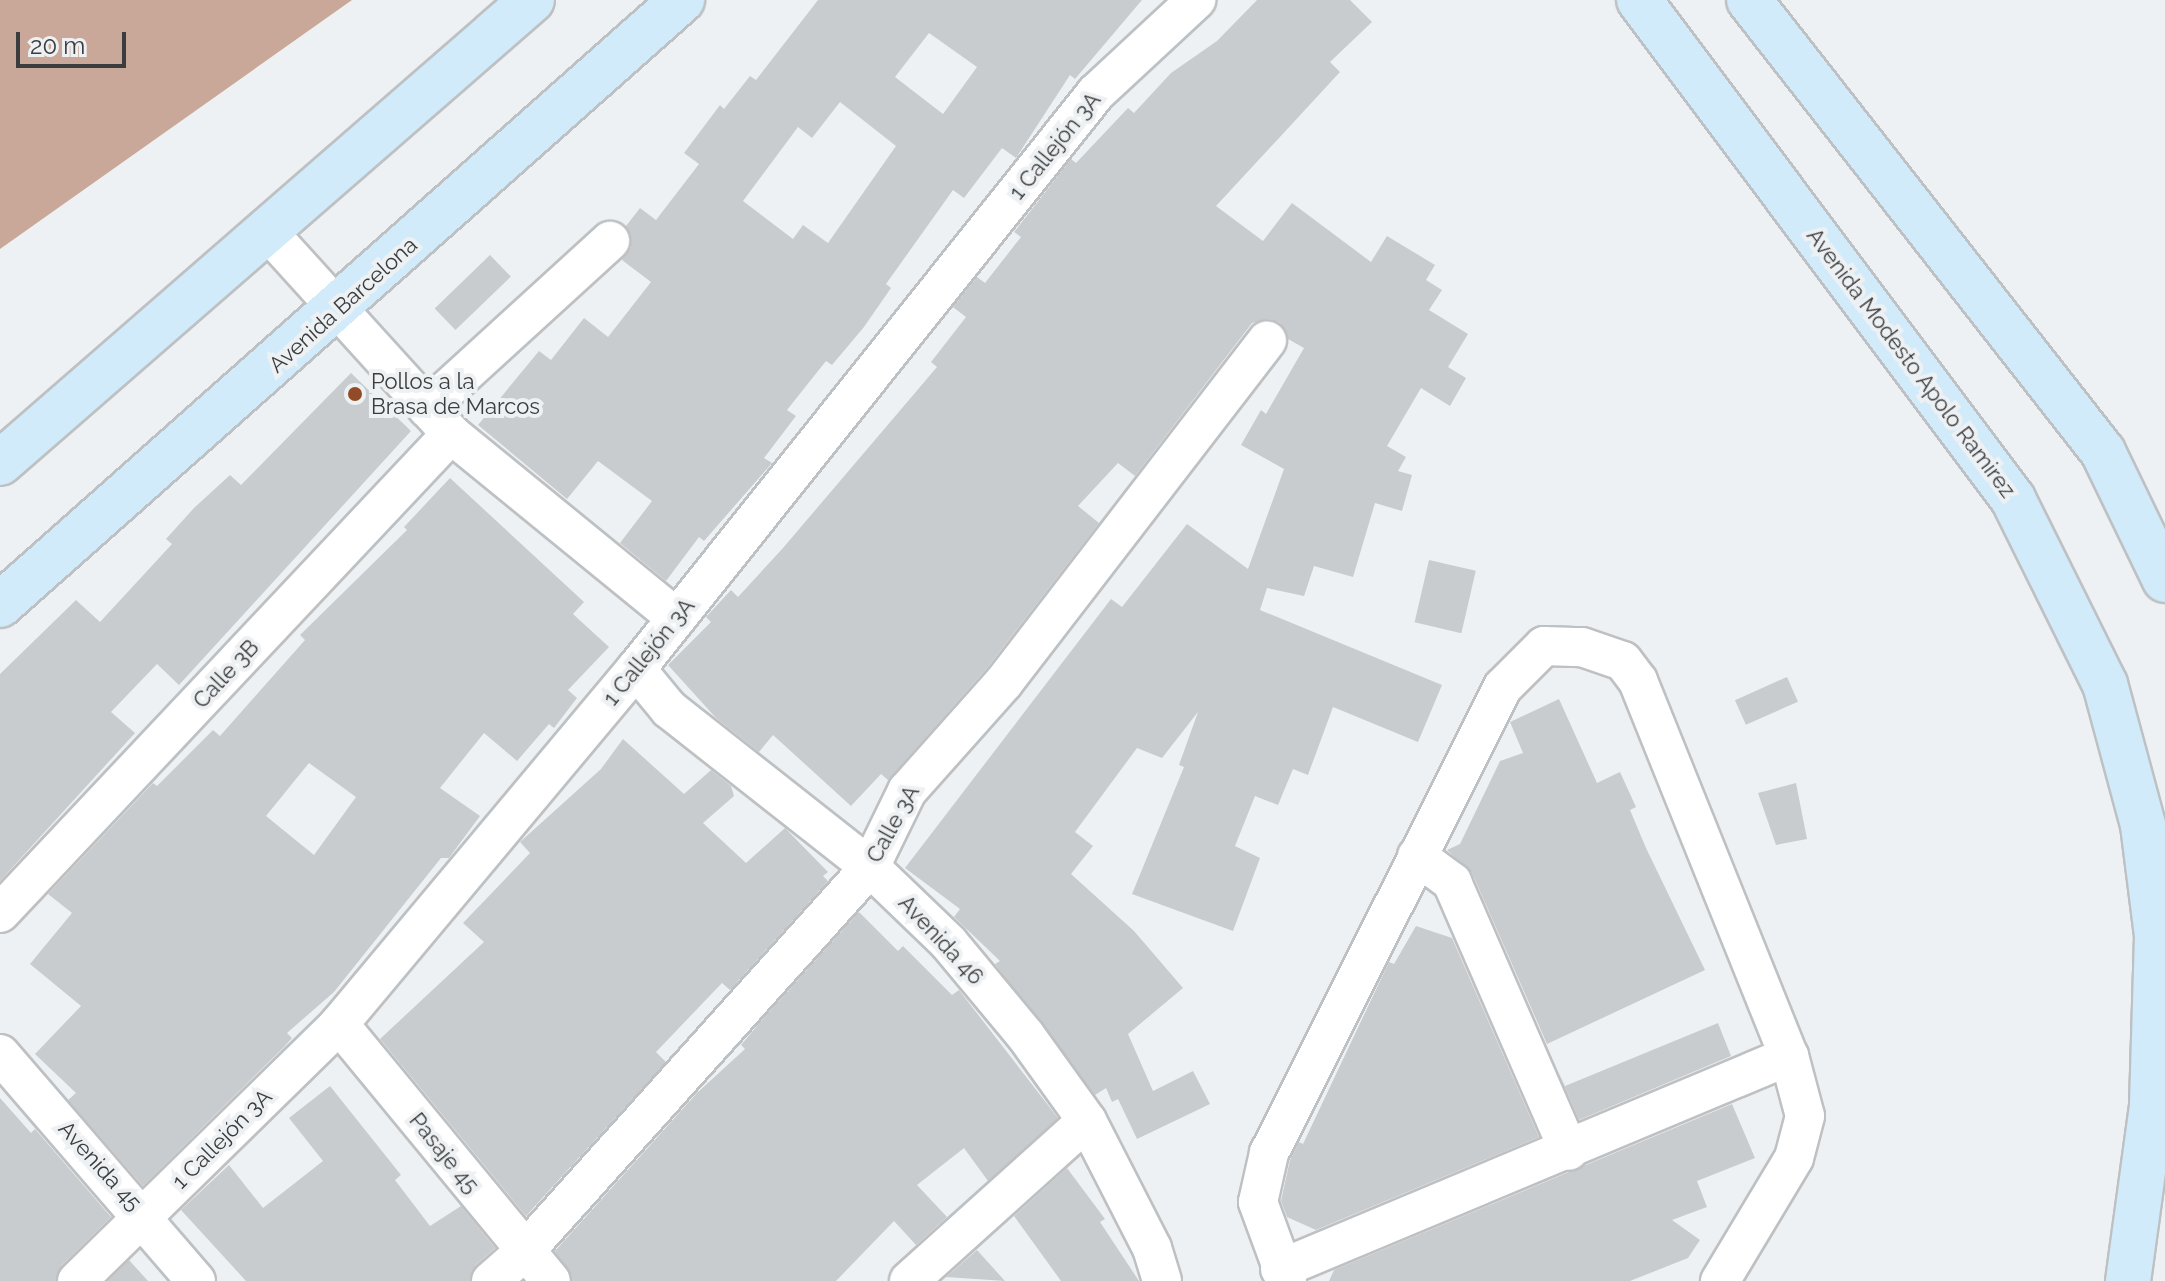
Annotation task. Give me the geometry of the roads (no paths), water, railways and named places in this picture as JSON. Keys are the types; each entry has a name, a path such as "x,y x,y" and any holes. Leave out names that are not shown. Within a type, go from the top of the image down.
{"main road":[{"path":"0,463 269,233 532,0"},
{"name":"Avenida Barcelona","path":"0,605 337,311 682,0"},
{"name":"Avenida Modesto Apolo Ramirez","path":"1639,0 2013,499 2105,684 2143,825 2157,936 2152,1106 2128,1281"},
{"path":"1749,0 2103,452 2165,580"}],"street":[{"name":"1 Callejón 3A","path":"77,1281 339,1024 636,669 1096,93 1196,0"},
{"path":"269,233 439,421 677,618"},
{"name":"Calle 3B","path":"0,913 439,421 610,241"},
{"name":"Calle 3A","path":"491,1281 524,1252 870,867 907,791 1004,682 1267,341"},
{"path":"1720,1281 1794,1158 1805,1116 1789,1056 1638,681 1623,661 1582,647 1544,646 1503,687 1269,1153 1258,1202 1284,1275 1789,1056"},
{"name":"Avenida 46","path":"636,669 669,709 870,867 948,942 1026,1036 1087,1121 1152,1248 1162,1281"},
{"path":"1417,856 1452,882 1569,1151"},
{"name":"Pasaje 45","path":"339,1024 551,1281"},
{"name":"Avenida 45","path":"0,1054 144,1216 196,1281"},
{"path":"909,1281 1087,1121"}],"place":[{"name":"Pollos a la Brasa de Marcos","path":"355,394"}]}
